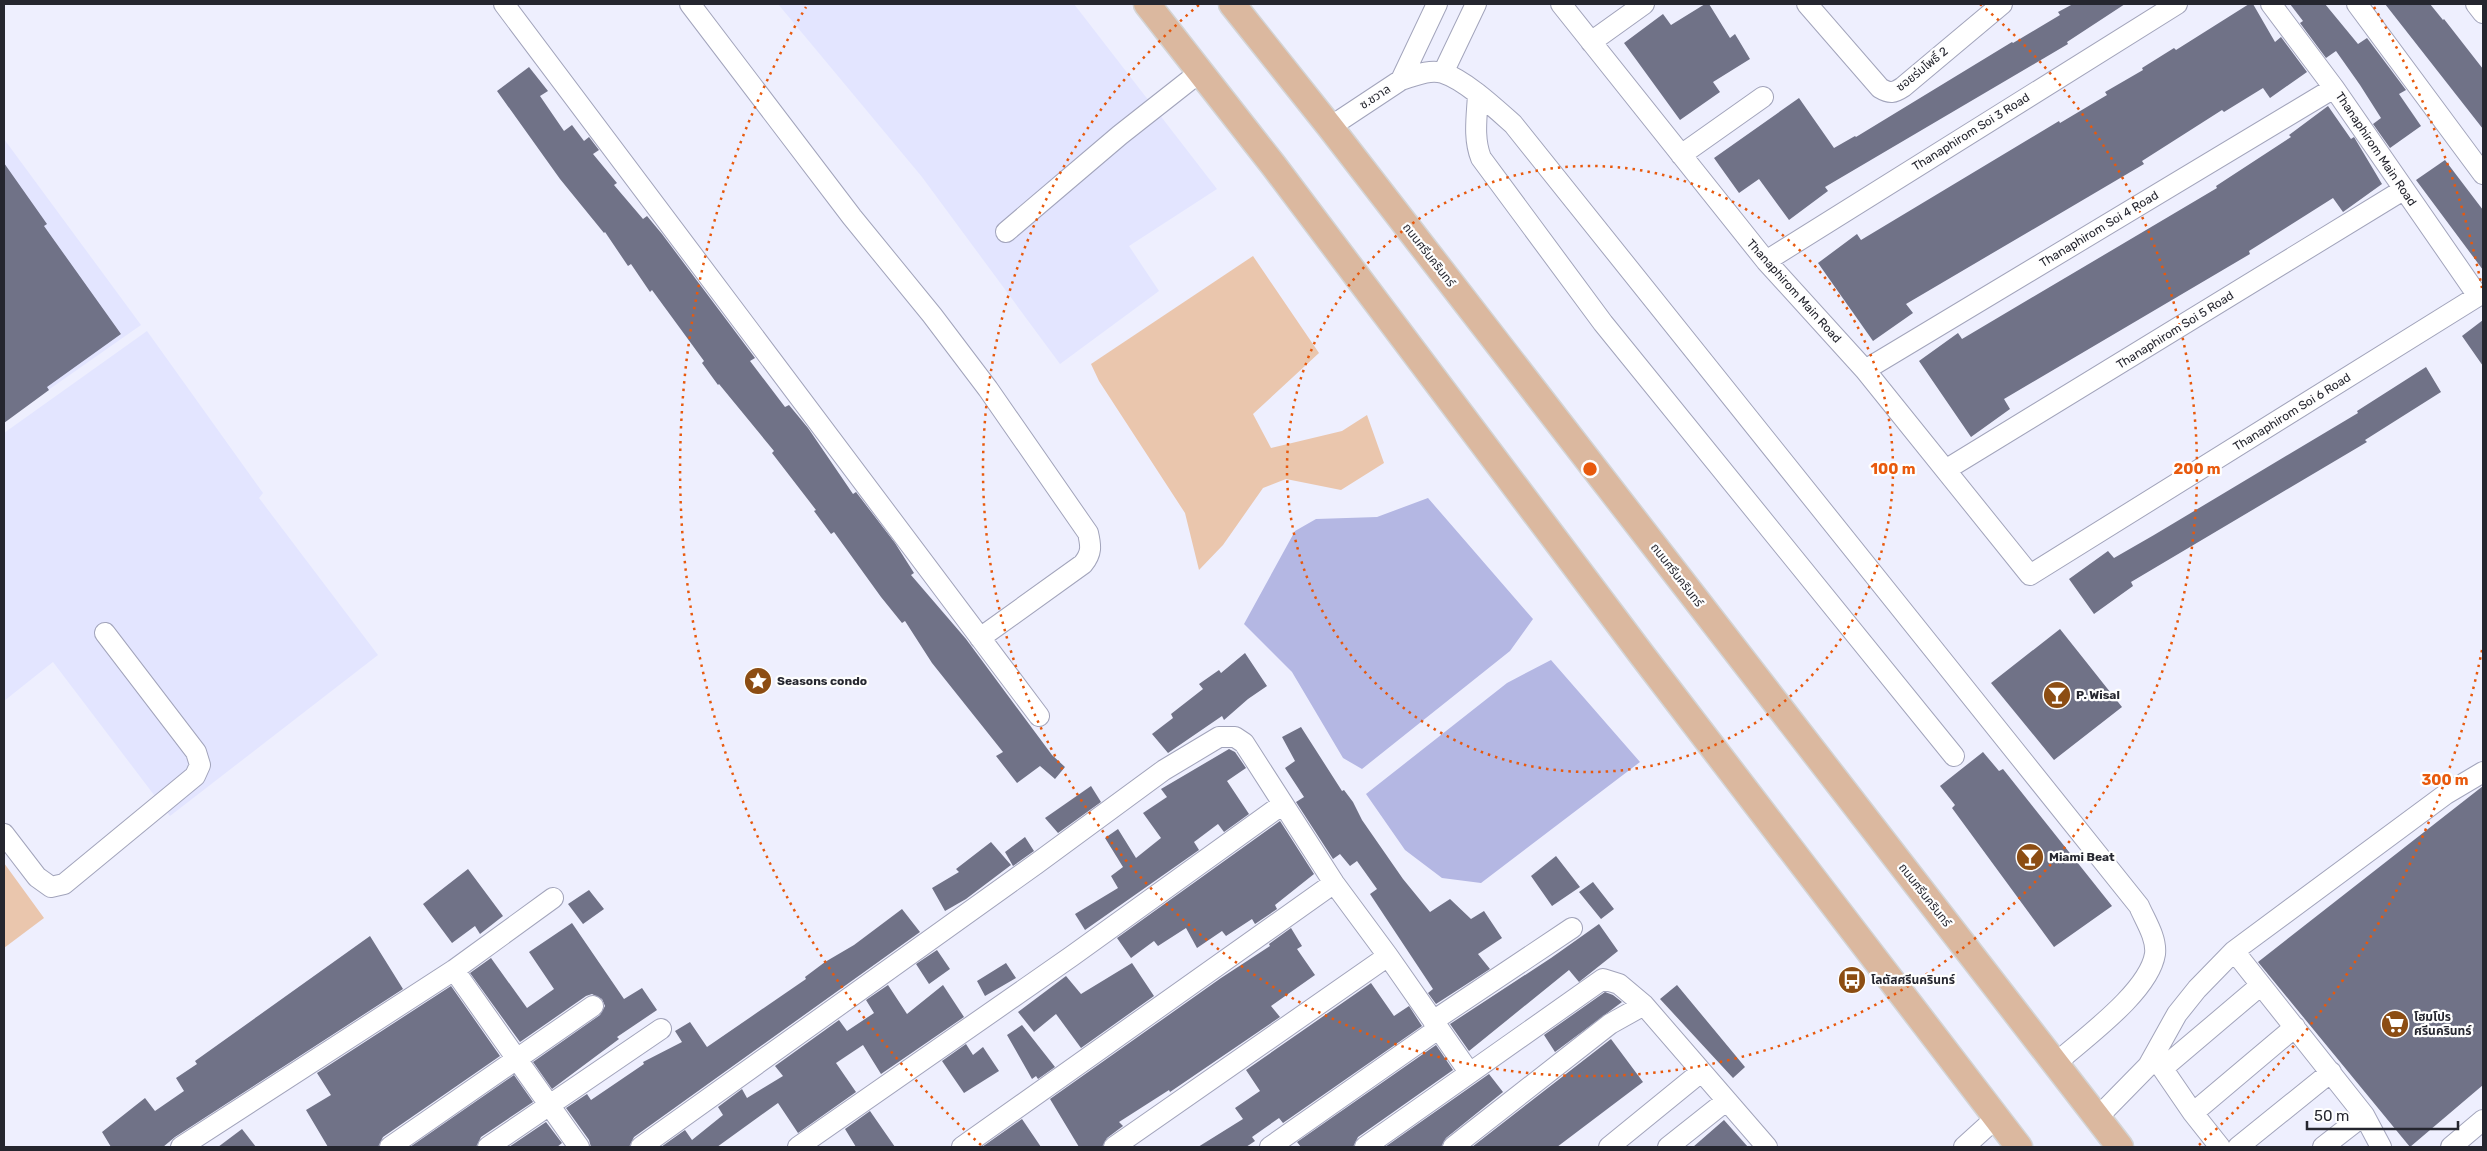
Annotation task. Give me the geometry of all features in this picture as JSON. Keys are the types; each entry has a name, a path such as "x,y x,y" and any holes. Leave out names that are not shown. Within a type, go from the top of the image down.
{"main road":[{"path":"1147,4 2019,1147"},
{"name":"ถนนศรีนครินทร์","path":"1232,4 1330,127 2120,1147"}],"street":[{"path":"504,4 1039,716"},
{"path":"690,4 852,217 988,389 1088,533 1091,547 1089,556 1084,564 980,638"},
{"name":"ซ.ชวาล","path":"1330,127 1400,80 1436,4"},
{"path":"1443,73 1476,4"},
{"name":"Thanaphirom Main Road","path":"1561,4 1766,261 1865,370 1947,469 2030,575"},
{"path":"1591,42 1644,4"},
{"name":"ซอยร่มโพธิ์ 2","path":"1807,4 1880,88 1887,93 1894,92 1902,87 2002,4"},
{"name":"Thanaphirom Soi 3 Road","path":"1766,261 2177,4"},
{"name":"Thanaphirom Main Road","path":"2272,4 2334,88 2478,296"},
{"path":"2357,4 2483,174"},
{"path":"2476,4 2483,13"},
{"path":"1006,232 1120,135 1200,72"},
{"path":"1400,80 1420,73 1443,73 1478,94 1513,124 2139,906 2151,933 2155,953 2147,976 2134,993 2055,1064"},
{"name":"Thanaphirom Soi 4 Road","path":"1865,370 2334,88"},
{"path":"1478,94 1476,146 1481,158 1603,323 1954,756"},
{"path":"1681,155 1763,97"},
{"name":"Thanaphirom Soi 5 Road","path":"1947,469 2403,190"},
{"name":"Thanaphirom Soi 6 Road","path":"2030,575 2478,296"},
{"path":"4,834 37,877 50,887 64,884 195,776 200,764 196,752 105,633"},
{"path":"641,1147 989,899 1164,770 1218,737 1235,737 1244,743 1334,883 1388,956 1469,1072"},
{"path":"2159,1063 2177,1014 2234,951 2446,794 2483,772"},
{"path":"798,1147 1072,956 1283,804"},
{"path":"962,1147 1334,883"},
{"path":"181,1147 454,970 552,898"},
{"path":"1270,1147 1572,928"},
{"path":"2234,951 2364,1115 2381,1147"},
{"path":"1114,1147 1388,956"},
{"path":"454,970 579,1147"},
{"path":"1365,1147 1603,979 1619,984 1644,1005 1767,1147"},
{"path":"2097,1118 2133,1083 2261,985"},
{"path":"1453,1147 1479,1140 1610,1024 1644,1005"},
{"path":"390,1147 516,1057 593,1006"},
{"path":"2193,1113 2294,1027"},
{"path":"488,1147 661,1029"},
{"path":"2159,1063 2193,1113 2220,1147"},
{"path":"1609,1147 1701,1072"},
{"path":"2238,1147 2331,1072"},
{"path":"1668,1147 1726,1101"},
{"path":"2323,1147 2364,1115"},
{"path":"1964,1147 1996,1118"},
{"path":"2451,1147 2483,1120"}],"shaded area":[{"path":"778,4 1074,4 1217,189 1129,246 1159,291 1060,364 922,177"},
{"path":"4,139 141,325 4,421"},
{"path":"1253,256 1319,353 1253,414 1271,448 1342,431 1367,415 1384,463 1341,490 1286,479 1263,488 1223,545 1199,570 1185,513 1099,381 1091,364"},
{"path":"147,331 263,493 259,498 378,655 170,816 53,662 4,701 4,433"},
{"path":"4,863 44,918 4,948"}],"water":[{"path":"1428,498 1533,619 1510,651 1362,769 1343,758 1292,672 1244,624 1295,531 1316,519 1377,517"},
{"path":"1551,660 1640,762 1481,883 1442,878 1405,850 1366,794 1507,683"}],"building":[{"path":"1705,4 1709,4 1730,38 1735,34 1750,59 1713,82 1720,92 1680,120 1624,43 1663,14 1671,25"},
{"path":"2073,4 2125,4 2067,42 2068,44 1825,187 1828,191 1789,220 1759,179 1739,193 1714,158 1799,98 1834,148 1856,137 2060,15 2058,12"},
{"path":"2249,4 2253,4 2275,42 2281,37 2307,72 2270,98 2263,88 2224,112 2222,110 2142,161 2144,164 1906,304 1913,313 1873,341 1818,263 1857,234 1861,240 2059,121 2060,123 2107,95 2105,92 2143,70 2142,68 2174,48 2176,50"},
{"path":"2290,4 2325,4 2358,44 2367,38 2406,90 2399,94 2421,126 2390,148 2373,124 2381,118 2360,85 2336,51 2326,58 2300,23 2303,21"},
{"path":"2385,4 2430,4 2444,19 2483,69 2483,129"},
{"path":"529,67 548,91 540,96 564,131 572,125 584,141 589,137 599,150 593,154 617,183 614,185 643,219 647,216 662,234 755,358 750,361 785,407 789,405 808,428 853,494 856,492 895,543 914,573 911,575 966,639 1052,755 1065,767 1055,779 1040,766 1017,783 996,756 1003,752 932,663 905,621 902,623 881,597 834,532 831,534 814,511 816,510 772,453 774,451 718,385 702,363 704,361 652,290 650,292 631,264 628,266 605,232 560,179 497,91"},
{"path":"2328,106 2351,139 2354,137 2382,184 2343,212 2333,198 2249,251 2250,254 2004,399 2010,409 1971,437 1919,361 1958,333 1962,339 2217,188 2216,186 2291,137 2289,135"},
{"path":"2445,160 2483,210 2483,270 2416,180"},
{"path":"4,163 47,224 44,226 121,334 47,387 49,390 4,423"},
{"path":"2483,320 2483,366 2462,336"},
{"path":"2426,367 2441,392 2365,440 2367,442 2131,582 2133,586 2094,614 2069,579 2108,551 2114,558 2154,535 2358,413 2357,411"},
{"name":"P. Wisal","path":"2060,629 2122,707 2054,760 1991,683"},
{"path":"1245,653 1267,686 1248,699 1224,720 1222,716 1168,753 1152,734 1173,718 1171,714 1203,689 1199,684 1219,670 1221,673"},
{"path":"1301,727 1342,791 1344,790 1353,802 1362,820 1403,879 1430,912 1450,899 1471,919 1484,911 1502,938 1478,954 1490,969 1436,1004 1428,993 1433,989 1370,894 1377,889 1357,861 1350,866 1340,854 1333,859 1296,802 1304,797 1285,768 1295,761 1282,737"},
{"path":"1229,749 1235,752 1246,768 1227,781 1249,814 1224,832 1218,824 1194,842 1199,850 1085,930 1075,914 1118,888 1111,876 1123,867 1105,838 1118,829 1136,858 1161,838 1143,813 1167,797 1161,789"},
{"name":"Miami Beat","path":"1983,752 1999,771 2003,769 2112,906 2054,947 1952,808 1955,805 1940,786"},
{"path":"1091,786 1101,802 1058,833 1045,818"},
{"name":"โฮมโปร ศรีนครินทร์","path":"2483,786 2483,1085 2410,1147 2258,962"},
{"path":"1280,821 1314,874 1275,905 1277,909 1255,924 1252,919 1226,936 1222,931 1197,948 1186,928 1158,946 1154,941 1131,958 1117,938"},
{"path":"1025,837 1034,851 1013,866 1005,852"},
{"path":"991,842 1011,865 966,899 945,911 932,888 959,872 956,869"},
{"path":"1556,856 1580,887 1552,906 1531,876"},
{"path":"468,869 503,916 480,934 475,926 452,943 423,904"},
{"path":"1593,882 1614,909 1601,919 1579,892"},
{"path":"589,890 604,909 583,924 568,904"},
{"path":"902,909 920,932 634,1137 629,1147 591,1147 589,1140 566,1108 587,1094 591,1100 644,1064 643,1062 682,1042 675,1031 690,1022 707,1047 806,979 805,977 825,962 854,945"},
{"path":"572,923 624,999 642,988 657,1010 617,1037 619,1039 552,1089 533,1062 600,1015 605,1006 602,999 592,994 586,996 520,1042 470,973 491,958 527,1008 554,989 529,952"},
{"path":"1599,924 1618,951 1579,982 1569,970 1469,1051 1450,1024"},
{"path":"1291,928 1302,946 1297,949 1315,975 1271,1006 1280,1017 1170,1092 1169,1090 1119,1122 1123,1126 1107,1138 1102,1147 1079,1147 1050,1099 1221,978 1270,946 1269,944"},
{"path":"370,936 403,989 175,1137 163,1147 111,1147 102,1132 145,1098 155,1111 184,1091 176,1078 197,1064 195,1061"},
{"path":"937,950 950,969 929,984 916,964"},
{"path":"1006,963 1016,978 985,996 977,981"},
{"path":"1132,963 1154,996 1081,1048 1056,1014 1034,1032 1018,1012 1066,976 1081,994"},
{"path":"1371,983 1394,1016 1409,1006 1422,1026 1283,1123 1279,1118 1252,1137 1255,1141 1246,1147 1198,1147 1243,1119 1235,1108 1260,1091 1246,1070"},
{"path":"888,985 907,1014 943,985 964,1017 881,1074 863,1045 836,1063 856,1092 798,1133 778,1103 717,1147 661,1147 685,1130 692,1140 723,1115 718,1107 742,1089 747,1098 783,1076 775,1066 839,1020 847,1031 874,1013 866,1000"},
{"path":"1677,985 1745,1067 1733,1078 1660,999"},
{"path":"451,986 500,1056 383,1137 378,1147 328,1147 306,1110 331,1095 317,1073"},
{"path":"1605,992 1622,1002 1555,1052 1544,1035"},
{"path":"1022,1025 1055,1067 1038,1079 1036,1076 1032,1079 1007,1035"},
{"path":"1611,1039 1643,1082 1557,1147 1472,1147"},
{"path":"966,1044 973,1055 983,1047 999,1071 964,1093 942,1061"},
{"path":"1436,1045 1453,1070 1358,1137 1353,1147 1301,1147 1297,1142"},
{"path":"1489,1074 1503,1092 1446,1138 1441,1147 1385,1147"},
{"path":"514,1075 533,1102 481,1137 476,1147 410,1147"},
{"path":"870,1111 895,1147 856,1147 845,1129"},
{"path":"1022,1119 1041,1147 982,1147"},
{"path":"1724,1120 1748,1147 1693,1147"},
{"path":"546,1122 562,1143 557,1147 509,1147"},
{"path":"242,1129 256,1147 218,1147"}],"place":[{"name":"Seasons condo","path":"758,681"},
{"name":"P. Wisal","path":"2057,695"},
{"name":"Miami Beat","path":"2030,857"},
{"name":"โลตัสศรีนครินทร์","path":"1852,980"},
{"name":"โฮมโปร ศรีนครินทร์","path":"2395,1024"}]}
